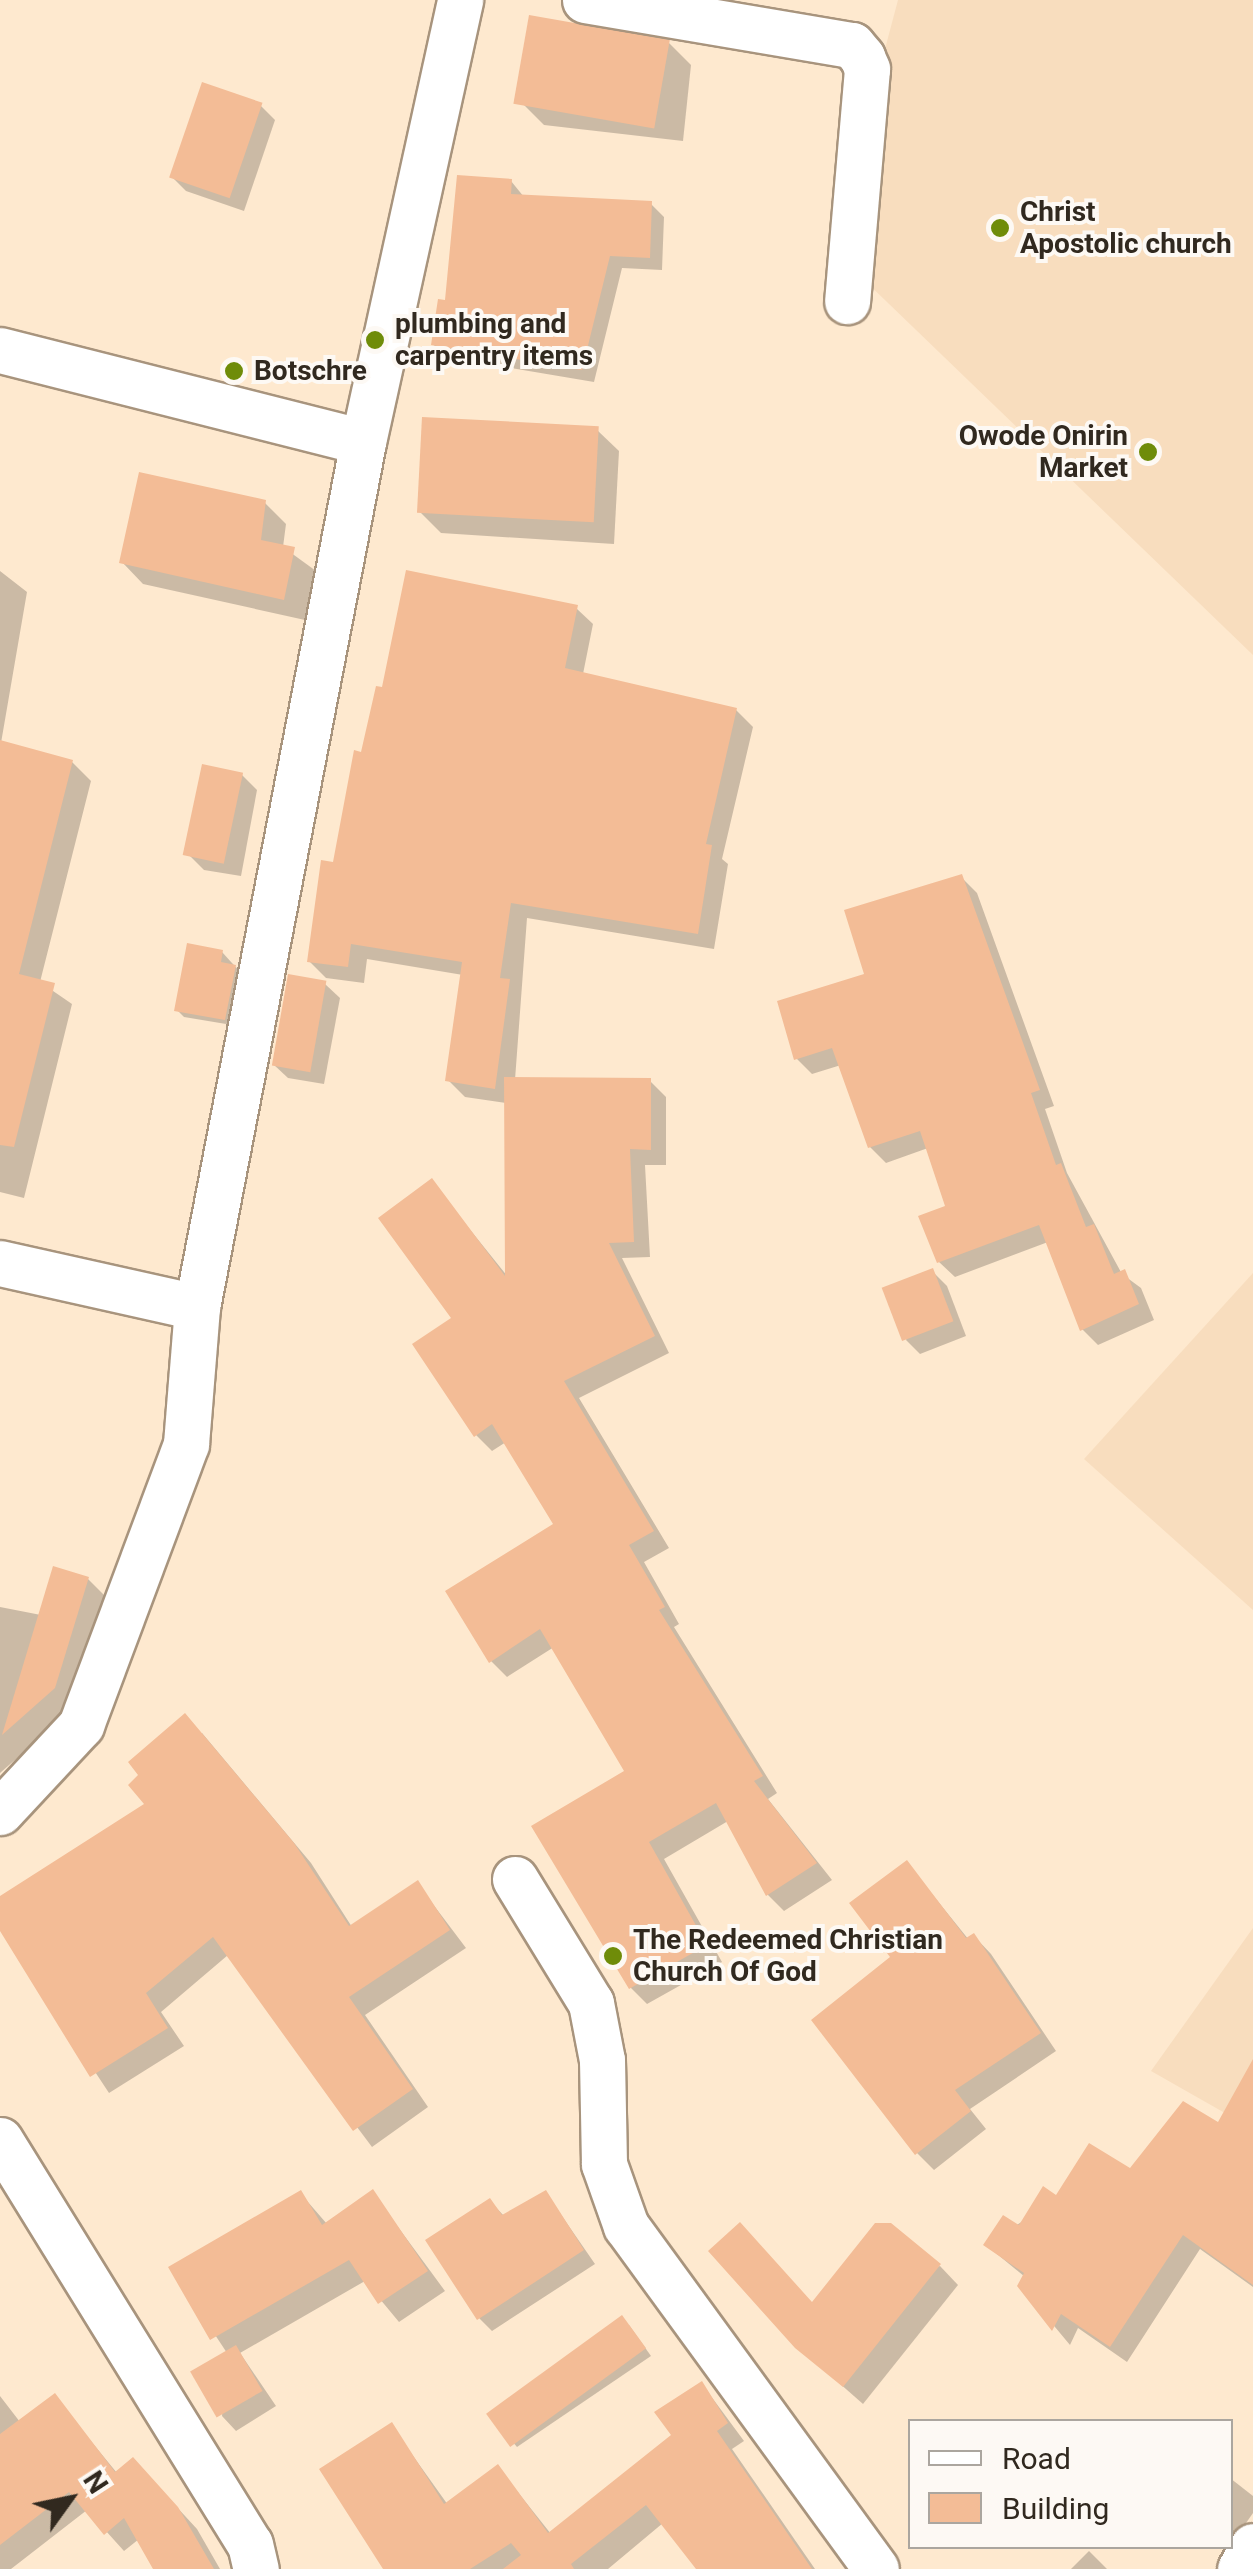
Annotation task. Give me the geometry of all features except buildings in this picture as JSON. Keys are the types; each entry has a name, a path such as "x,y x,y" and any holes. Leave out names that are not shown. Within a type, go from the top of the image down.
{"street":[{"path":"0,1812 80,1726 186,1444 197,1307 363,442 460,0"},
{"path":"585,0 852,45 862,56 867,69 847,300"},
{"path":"0,350 363,442"},
{"path":"0,1263 197,1307"},
{"path":"515,1878 591,2003 602,2060 604,2164 626,2226 876,2569"},
{"path":"0,2140 250,2544 256,2569"},
{"path":"1240,2569 1253,2546"}],"shaded area":[{"name":"Owode Onirin Market","path":"898,0 1253,0 1253,655 832,249"},
{"path":"1253,1273 1253,1610 1084,1459"},
{"path":"1253,1928 1253,2129 1151,2071"}],"place":[{"name":"Christ Apostolic church","path":"1000,228"},
{"name":"plumbing and carpentry items","path":"375,340"},
{"name":"Botschre","path":"234,371"},
{"name":"Owode Onirin Market","path":"1148,452"},
{"name":"The Redeemed Christian Church Of God","path":"613,1956"}]}
